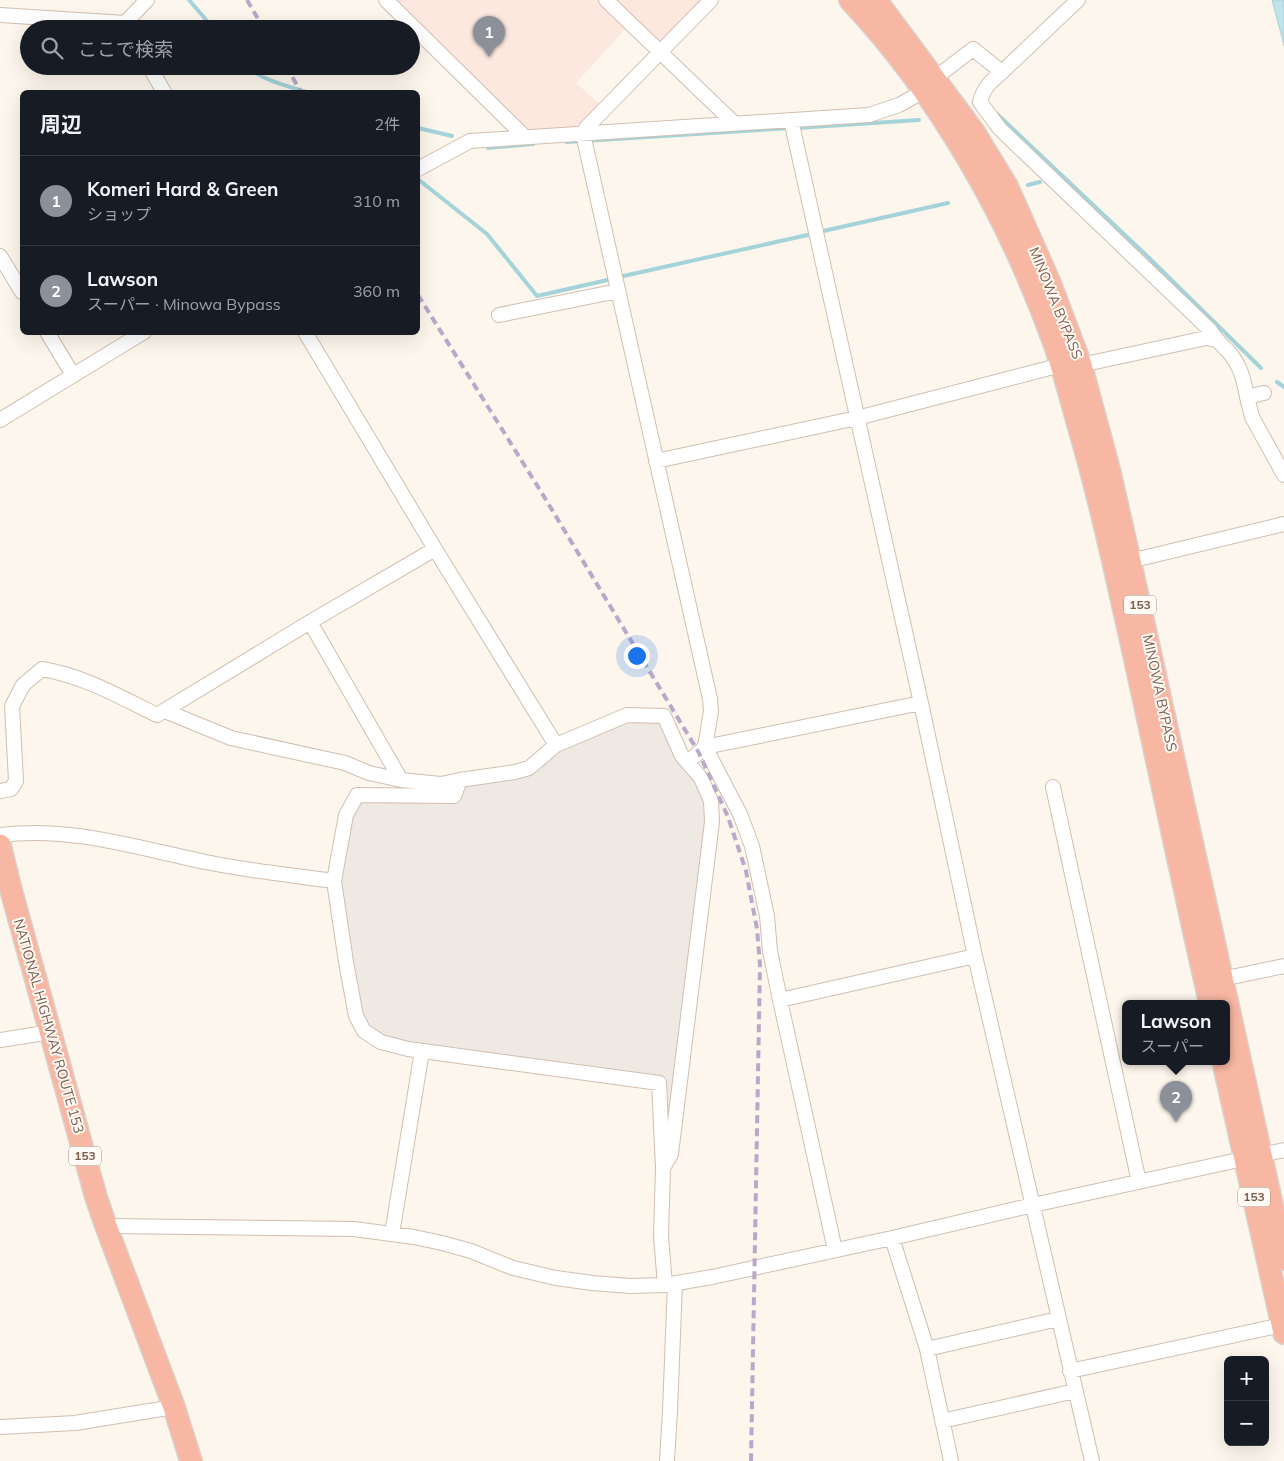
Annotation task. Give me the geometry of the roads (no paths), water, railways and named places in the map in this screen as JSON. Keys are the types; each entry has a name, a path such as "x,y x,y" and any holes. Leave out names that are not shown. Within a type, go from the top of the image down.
{"highway":[{"name":"MINOWA BYPASS","path":"850,0 930,84"},
{"name":"MINOWA BYPASS","path":"876,0 930,84 989,195 1071,365 1109,469 1226,1000"},
{"name":"MINOWA BYPASS","path":"1071,365 1092,472 1209,1000"},
{"name":"NATIONAL HIGHWAY ROUTE 153","path":"0,845 7,900 51,1032 96,1197 174,1407 191,1461"},
{"name":"MINOWA BYPASS","path":"1230,1026 1283,1329"},
{"name":"MINOWA BYPASS","path":"1224,1065 1284,1259"}],"street":[{"path":"131,20 147,0"},
{"path":"386,0 406,20"},
{"path":"606,0 734,123"},
{"path":"711,0 586,128 583,135 710,699 711,711 705,747 740,814 752,846 767,916 770,951 780,1000 835,1250"},
{"path":"1078,0 990,82 983,91 980,102 1000,129 1210,330 1216,340 1229,352 1245,382 1246,398 1252,417 1284,476"},
{"path":"0,15 57,20"},
{"path":"420,34 525,137"},
{"path":"420,168 470,141 583,135 734,123 792,126 869,115 899,105 930,84 973,49 1002,72"},
{"path":"154,75 163,90"},
{"path":"792,126 921,703 975,956 1092,1461"},
{"path":"0,256 20,289"},
{"path":"499,314 616,282"},
{"path":"49,335 73,375"},
{"path":"0,420 139,335"},
{"path":"306,335 556,745"},
{"path":"656,461 857,418 1071,365 1206,338 1216,340"},
{"path":"1246,398 1264,393"},
{"path":"1130,561 1284,524"},
{"path":"0,791 11,789 16,781 12,706 23,685 42,669 90,682 157,715 435,549"},
{"path":"310,622 401,780"},
{"path":"688,762 705,747 921,703"},
{"path":"165,711 231,738 345,763 369,773 401,780 441,784 529,768 556,745 627,716 664,716 682,756 701,778 711,801 712,822 670,1154 663,1168"},
{"path":"460,780 454,796 357,795 346,814 334,881 356,1016 364,1031 381,1042 408,1049 659,1083 663,1168 661,1236 670,1284 670,1411 667,1461"},
{"path":"1053,787 1140,1182"},
{"path":"0,835 38,832 98,838 208,863 334,881"},
{"path":"780,1000 975,956"},
{"path":"1222,980 1284,966"},
{"path":"0,1040 51,1032"},
{"path":"392,1234 422,1051"},
{"path":"106,1226 354,1229 442,1243 471,1251 513,1268 556,1278 630,1286 670,1284 712,1277 892,1238 1032,1205 1284,1150"},
{"path":"892,1238 926,1349 951,1461"},
{"path":"926,1349 1058,1319"},
{"path":"1070,1371 1283,1329"},
{"path":"942,1421 1075,1390"},
{"path":"0,1426 75,1423 174,1407"}],"water":[{"path":"1272,0 1284,0 1284,45"}],"waterway":[{"path":"189,0 206,20"},
{"path":"259,75 300,90"},
{"path":"996,113 1147,256 1261,368"},
{"path":"797,128 919,120"},
{"path":"420,128 452,136"},
{"path":"567,142 790,128"},
{"path":"488,148 533,144"},
{"path":"420,181 487,234 537,296 612,279"},
{"path":"1028,185 1040,182"},
{"path":"819,232 948,203"},
{"path":"619,277 812,234"},
{"path":"1277,382 1284,387"}],"railway":[{"path":"247,0 259,20"},
{"path":"291,75 300,90"},
{"path":"420,298 540,490 699,753 728,817 746,871 757,929 760,965 751,1461"}],"place":[{"name":"Komeri Hard & Green","path":"489,57"},
{"name":"Lawson","path":"1176,1122"}]}
